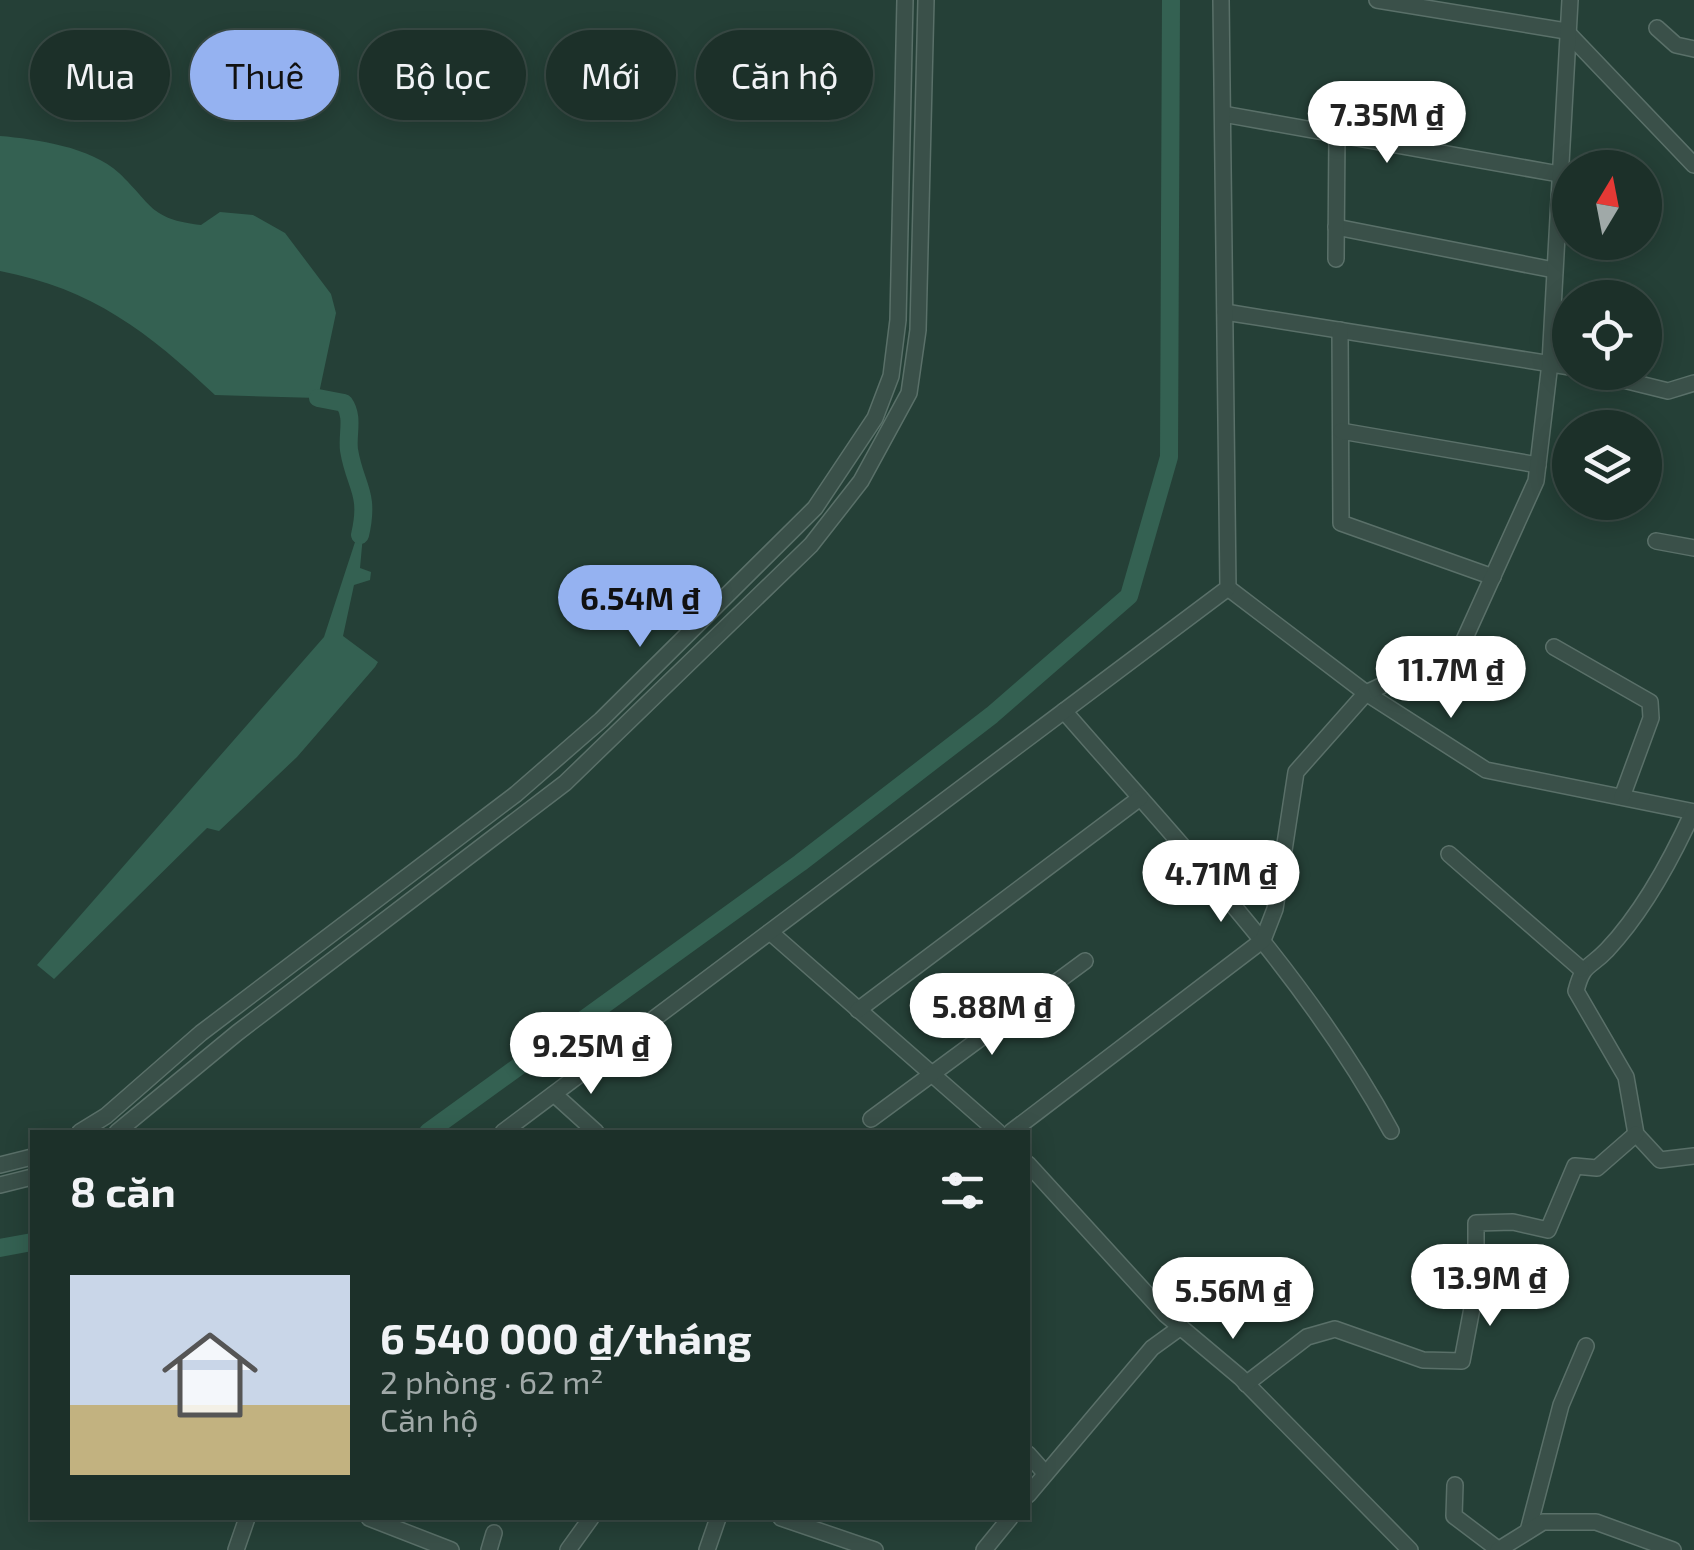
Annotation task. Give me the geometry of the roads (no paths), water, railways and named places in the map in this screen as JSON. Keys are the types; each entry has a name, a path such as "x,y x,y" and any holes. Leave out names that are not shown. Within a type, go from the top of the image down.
{"street":[{"path":"83,1130 280,973 516,794 612,709 814,508 875,418 891,376 899,265 905,0"},
{"path":"120,1130 294,990 565,783 811,546 860,481 909,393 918,330 926,0"},
{"path":"1221,0 1228,588"},
{"path":"1377,0 1566,31 1694,165"},
{"path":"1560,150 1570,0"},
{"path":"1657,28 1676,45 1694,49"},
{"path":"1222,114 1552,173"},
{"path":"1336,258 1337,134"},
{"path":"1336,227 1554,270"},
{"path":"1014,1130 1263,940 1275,909 1296,772 1366,693 1460,649 1536,481 1550,362 1555,260"},
{"path":"899,265 920,267"},
{"path":"1225,312 1550,362"},
{"path":"1340,330 1341,524 1493,577"},
{"path":"1662,390 1694,383"},
{"path":"1340,432 1538,465"},
{"path":"1656,541 1694,548"},
{"path":"1228,588 1366,693 1486,770 1694,812 1674,854 1606,950 1582,969 1576,991 1626,1077 1636,1134 1660,1160 1694,1156"},
{"path":"506,1130 1228,588"},
{"path":"1554,646 1650,702 1651,718 1622,797"},
{"path":"612,709 627,724"},
{"path":"1064,711 1263,940 1358,1070 1391,1130"},
{"path":"858,1010 1140,798"},
{"path":"1449,854 1582,969"},
{"path":"770,932 996,1130"},
{"path":"871,1119 1085,962"},
{"path":"280,973 294,990"},
{"path":"554,1094 594,1130"},
{"path":"1246,1384 1308,1337 1335,1329 1423,1360 1462,1360 1476,1287 1476,1223 1513,1222 1548,1230 1574,1166 1598,1168 1636,1134"},
{"path":"0,1165 30,1158"},
{"path":"1030,1166 1181,1328 1246,1384 1410,1550"},
{"path":"0,1184 30,1177"},
{"path":"1030,1493 1152,1348 1181,1328"},
{"path":"1528,1531 1561,1404 1586,1346"},
{"path":"1030,1456 1046,1473"},
{"path":"1455,1485 1451,1508 1454,1516 1499,1550 1543,1522 1596,1522 1673,1550"},
{"path":"236,1550 246,1520"},
{"path":"374,1520 451,1550"},
{"path":"568,1550 590,1520"},
{"path":"708,1550 717,1520"},
{"path":"787,1520 876,1550"},
{"path":"984,1550 1008,1520"},
{"path":"489,1550 494,1533"}],"waterway":[{"path":"431,1130 800,863 992,715 1129,596 1169,457 1171,0"},
{"path":"318,398 344,403 347,408 349,450 362,499 360,535"},
{"path":"0,1248 30,1242"}]}
